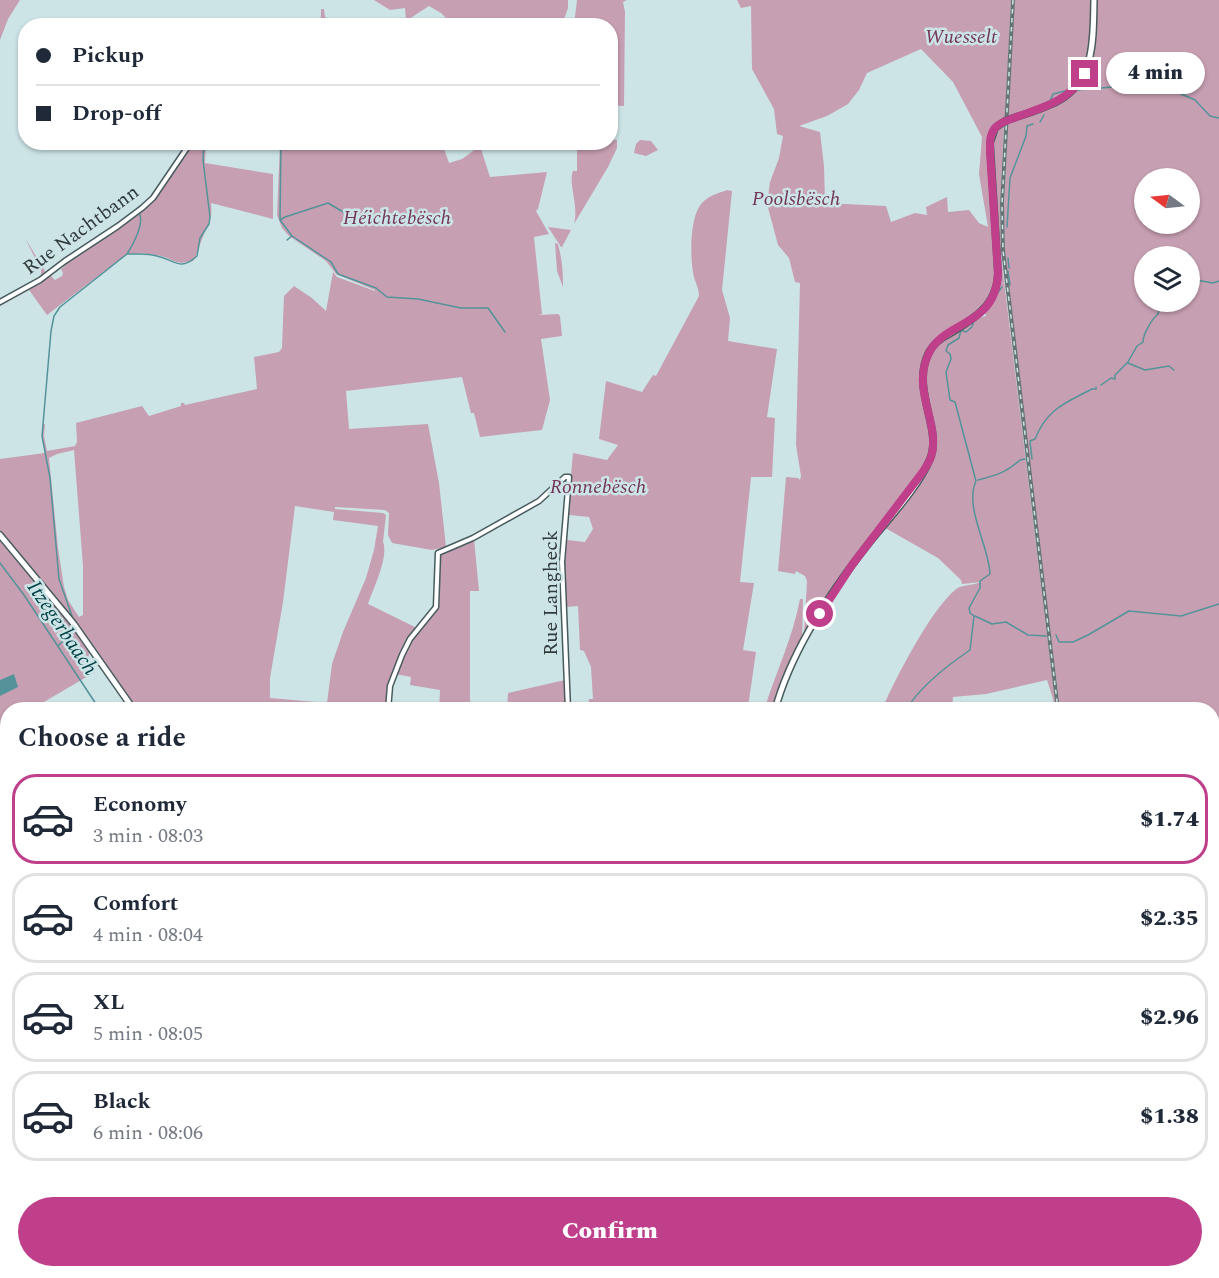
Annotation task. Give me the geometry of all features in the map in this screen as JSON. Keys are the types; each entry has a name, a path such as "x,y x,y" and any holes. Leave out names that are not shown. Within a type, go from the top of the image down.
{"main road":[{"path":"778,702 789,672 811,628 852,565 901,502 931,456 933,440 923,379 927,357 939,340 980,313 991,299 997,285 990,143 994,128 1007,120 1056,102 1077,86 1087,70 1092,53 1094,0"},
{"path":"0,535 74,622 129,702"}],"street":[{"name":"Rue Nachtbann","path":"0,302 40,280 142,208 153,198 185,150"},
{"name":"Rue Langheck","path":"389,702 390,686 402,655 410,639 436,607 438,553 473,538 539,501 561,478 569,477 562,562 568,702"}],"green space":[{"path":"0,0 20,0 8,19 0,40"},
{"path":"374,0 568,0 564,18 446,18 429,6 411,18 406,18 405,8 390,10"},
{"path":"577,0 627,0 623,2 625,12 624,106 618,106 618,18 575,18"},
{"path":"737,0 1011,0 1005,119 993,128 987,144 997,278 989,300 974,319 986,316 985,312 995,296 999,283 992,145 996,129 1004,124 1000,207 1002,264 1055,702 1047,680 986,694 953,697 953,702 885,702 914,646 945,600 958,588 981,582 962,584 961,580 938,558 880,525 844,570 845,572 804,634 807,581 805,576 796,571 795,574 778,571 786,477 800,480 801,476 796,445 800,283 795,282 789,258 778,245 767,204 770,182 779,158 783,136 777,134 774,109 752,69 751,6 741,8","holes":["921,49 953,82 982,137 979,174 988,227 979,223 969,210 948,212 947,197 926,207 927,215 915,213 891,222 886,206 825,203 820,132 799,126 827,116 848,104 859,90 867,73"]},
{"path":"1014,0 1092,0 1091,32 1083,70 1066,92 1048,105 1008,118"},
{"path":"1096,0 1219,0 1219,702 1059,702 1005,265 1004,208 1008,122 1053,107 1067,96 1086,73 1094,47"},
{"path":"321,9 324,9 327,18 321,17"},
{"path":"640,140 651,141 658,150 646,156 634,153 636,144"},
{"path":"186,150 206,150 205,163 273,174 273,219 211,203 210,221 193,261 179,262 153,254 127,254 47,315 29,290 0,306 0,299 41,276 41,270 25,238 48,276 50,275 55,280 62,276 61,269 65,266 56,268 118,226 153,198"},
{"name":"Héichtebësch","path":"280,150 444,150 449,163 462,159 474,150 481,150 490,177 547,172 536,211 549,234 534,237 542,314 538,315 558,314 562,336 541,339 550,400 542,430 480,437 462,377 346,391 349,429 428,424 439,483 446,547 432,550 392,543 388,535 389,513 385,510 335,507 335,509 386,515 384,556 368,604 417,628 392,678 387,702 327,702 332,664 366,578 378,526 333,520 334,512 295,506 283,602 270,678 270,698 316,702 125,702 91,652 88,662 95,672 44,702 0,702 0,459 45,453 42,436 43,424 45,424 44,436 47,451 75,446 77,442 76,423 142,406 149,416 181,406 181,403 185,405 257,389 254,357 279,352 282,348 284,296 294,286 326,311 333,272 337,277 375,291 336,274 326,261 289,236 282,228 277,215","holes":["74,450 83,566 83,615 79,617 68,600 64,587 49,458"]},
{"path":"577,150 616,150 574,224 572,176 573,171 577,171"},
{"name":"Ronnebësch","path":"727,190 732,191 722,290 730,318 728,341 777,349 767,417 775,418 772,477 751,477 740,582 754,583 743,650 756,652 749,702 589,702 589,699 593,699 591,667 584,651 580,650 578,606 566,607 564,553 573,453 607,460 618,445 599,439 606,381 642,392 653,375 656,376 699,296 691,250 693,228 702,203","holes":["569,515 589,517 593,529 585,542 567,540"]},
{"path":"548,227 571,230 562,247 561,247"},
{"path":"555,243 558,244 560,255 563,287 557,271"},
{"path":"474,539 479,591 470,591 470,702 439,702 440,690 410,685 411,677 395,674 413,637 435,610 440,553"},
{"path":"800,599 803,599 802,641 777,702 767,702 789,641"},
{"path":"565,680 566,702 507,702 508,693"}],"water":[{"path":"14,674 18,687 0,696 0,680"}],"waterway":[{"path":"1078,90 1148,82 1173,87 1179,93 1195,100 1210,116 1219,118"},
{"path":"1050,101 1053,94 1069,90"},
{"path":"1040,122 1044,115"},
{"path":"1007,227 1010,178 1026,136 1027,126 1033,124"},
{"path":"128,254 154,255 177,264 186,263 197,256 200,238 209,224 210,217 204,150"},
{"path":"280,219 281,150"},
{"path":"287,240 292,236 280,220 285,217 328,203 345,213 353,210"},
{"path":"72,616 59,579 50,478 42,436 51,331 54,316 60,307 127,254 139,228 139,212"},
{"path":"292,236 331,262 338,274 376,288 387,297 418,299 461,308 488,308 505,332"},
{"path":"1008,258 1009,268"},
{"path":"1008,271 1010,285"},
{"path":"1200,281 1213,283 1219,281"},
{"path":"995,296 1002,287"},
{"path":"979,317 990,305"},
{"path":"1101,385 1111,378 1115,379 1115,375 1128,362 1137,346 1143,342 1148,327 1158,312"},
{"path":"911,702 927,684 970,650 974,616 970,613 969,608 980,588 980,581 990,574 973,503 976,481 955,402 950,400 946,372 951,359 950,354 946,351 948,345 959,338 961,330 966,332 972,327 974,320"},
{"path":"1128,363 1145,370 1169,366 1174,370"},
{"path":"1032,459 1030,441 1035,439 1045,420 1065,403 1096,387"},
{"path":"978,480 1000,473 1025,459"},
{"name":"Itzegerbaach","path":"0,563 24,595 95,702"},
{"path":"1056,635 1059,642 1073,642 1129,611 1181,616 1219,604"},
{"path":"975,616 992,624 1006,622 1028,635 1046,636"},
{"path":"58,646 74,629"}],"railway":[{"path":"1013,0 1002,204 1003,250 1057,702"}],"route":[{"path":"820,614 852,565 927,466 933,451 933,440 923,379 930,351 939,340 980,313 995,292 998,273 990,152 994,128 1000,123 1056,102 1071,92 1085,74"}],"park label":[{"name":"Wuesselt","path":"961,37"},
{"name":"Poolsbësch","path":"796,199"}]}
